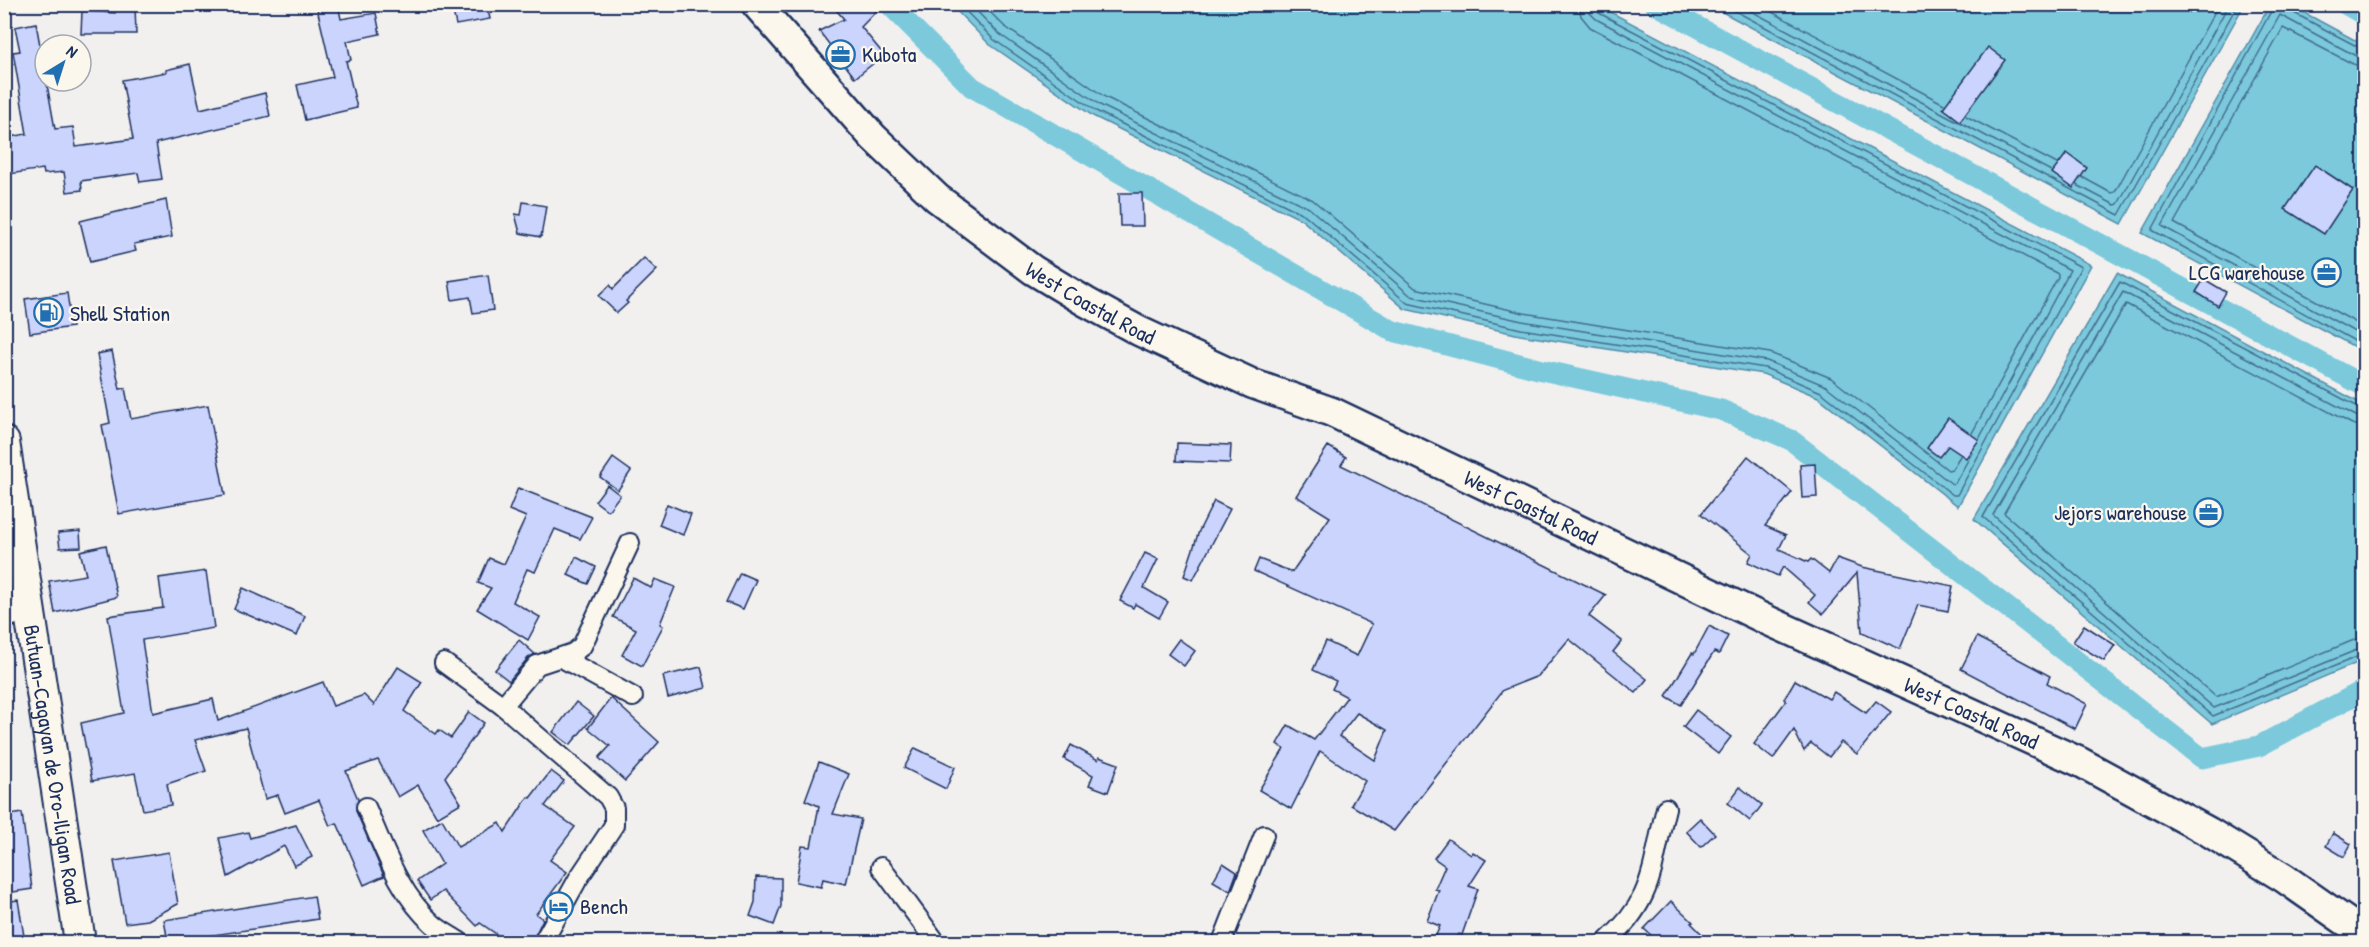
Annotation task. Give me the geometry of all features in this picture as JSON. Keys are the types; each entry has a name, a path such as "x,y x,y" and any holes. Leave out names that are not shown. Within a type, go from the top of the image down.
{"highway":[{"name":"Butuan-Cagayan de Oro-Iligan Road","path":"4,442 17,612 80,942"}],"main road":[{"name":"West Coastal Road","path":"756,4 873,137 937,198 1033,270 1086,302 1139,331 1253,384 1332,412 1769,621 2080,762 2209,832 2284,878 2364,934"}],"street":[{"path":"503,706 537,665 562,658 582,646 630,543"},
{"path":"562,658 633,697"},
{"path":"444,663 503,706 608,797 614,808 614,825 578,879 543,942"},
{"path":"366,807 404,889 434,924 460,942"},
{"path":"1606,942 1634,915 1644,897 1666,808"},
{"path":"1222,942 1264,836"},
{"path":"881,867 936,942"}],"water":[{"path":"951,5 1597,5 2091,265 1958,506 1818,397 1763,374 1520,335 1405,309 1302,220 1093,116 989,44"},
{"path":"1709,5 2244,5 2122,224"},
{"path":"2270,5 2290,5 2364,45 2364,352 2142,233"},
{"path":"2117,273 2364,405 2364,660 2212,724 1974,519"}],"building":[{"path":"316,4 338,4 341,19 376,13 380,34 347,41 351,60 346,61 357,108 305,120 297,85 333,77"},
{"path":"465,4 487,4 490,19 456,25 452,7"},
{"path":"831,4 883,4 861,27 884,55 855,78 819,31 844,19"},
{"path":"115,6 135,6 136,34 81,33 82,11 115,13"},
{"path":"36,23 38,33 33,33 33,93 49,93 55,129 73,127 76,147 133,139 122,80 167,72 166,70 190,64 200,109 265,93 270,116 156,143 162,179 140,182 138,173 81,181 82,190 67,192 64,172 44,174 43,169 9,174 4,138 27,134 13,52 20,51 15,27"},
{"path":"1988,47 2005,60 1960,121 1943,108"},
{"path":"2067,153 2087,168 2073,188 2052,173"},
{"path":"2315,165 2353,190 2324,234 2285,209"},
{"path":"1119,193 1142,193 1143,226 1120,226"},
{"path":"166,200 172,237 134,244 136,251 90,262 80,221"},
{"path":"523,202 546,206 541,237 520,233 515,214 521,215"},
{"path":"644,258 657,270 617,313 599,296 610,285 613,289"},
{"path":"488,275 493,310 473,313 470,297 452,300 449,281"},
{"path":"2204,279 2226,292 2218,306 2196,292"},
{"name":"Shell Station","path":"67,293 72,327 30,333 25,299"},
{"path":"112,351 120,389 125,388 131,419 208,405 225,495 119,514 102,425 110,423 97,354"},
{"path":"1948,418 1979,440 1966,458 1948,446 1939,457 1927,448"},
{"path":"1177,443 1231,445 1230,463 1176,461"},
{"path":"1328,446 1346,457 1341,465 1606,595 1589,616 1622,641 1613,652 1647,679 1636,693 1569,639 1538,676 1503,690 1394,831 1351,805 1365,781 1320,751 1291,809 1259,790 1284,749 1277,744 1288,725 1314,740 1347,697 1332,689 1336,681 1313,670 1326,641 1357,656 1372,624 1254,571 1259,559 1292,572 1330,517 1296,496","holes":["1357,713 1387,730 1375,760 1339,736"]},
{"path":"1748,456 1792,492 1765,526 1786,535 1779,549 1808,562 1811,559 1829,573 1837,558 1862,567 1953,586 1948,611 1918,605 1900,649 1862,632 1857,573 1823,614 1809,602 1815,595 1783,567 1778,576 1748,562 1752,554 1701,514"},
{"path":"613,458 631,471 618,490 600,477"},
{"path":"1815,464 1817,497 1802,498 1800,465"},
{"path":"607,485 620,495 608,511 595,501"},
{"path":"518,488 592,517 580,539 555,529 535,572 527,569 513,602 540,617 528,640 477,609 491,588 478,583 489,558 504,564 526,517 509,510"},
{"path":"1214,501 1230,509 1193,580 1184,576 1199,531"},
{"path":"667,504 691,514 683,535 659,525"},
{"path":"80,531 81,547 60,548 58,533"},
{"path":"106,545 117,597 55,613 49,581 86,575 80,551"},
{"path":"1145,553 1158,559 1144,588 1168,602 1159,618 1135,604 1133,608 1120,601"},
{"path":"576,557 596,567 588,584 568,575"},
{"path":"206,571 214,628 142,640 153,713 213,699 218,721 323,682 333,706 364,695 374,705 398,667 422,682 404,711 436,734 439,730 451,738 469,712 484,723 445,777 461,803 437,817 418,785 398,797 378,760 346,771 358,799 356,811 384,876 364,885 337,823 330,826 319,800 285,813 278,795 265,799 246,728 195,740 206,771 167,784 171,805 143,810 135,773 92,781 81,723 124,713 108,616 163,608 159,578"},
{"path":"740,573 756,580 743,609 726,602"},
{"path":"633,578 651,588 655,579 675,587 660,624 663,626 642,666 622,655 636,629 613,617"},
{"path":"243,588 305,616 297,636 234,609"},
{"path":"2084,625 2115,645 2104,661 2073,642"},
{"path":"1709,626 1728,636 1719,654 1714,652 1681,705 1666,696 1692,653 1694,654"},
{"path":"1977,637 2050,676 2047,683 2087,704 2075,729 1961,669"},
{"path":"1179,639 1195,651 1184,666 1168,654"},
{"path":"519,640 535,654 528,658 509,681 495,670"},
{"path":"701,667 706,688 668,698 663,676"},
{"path":"1795,680 1829,699 1834,692 1866,713 1876,701 1891,712 1857,754 1841,742 1829,757 1811,743 1804,751 1794,730 1773,759 1754,744 1786,701 1784,699"},
{"path":"611,698 659,742 625,781 599,758 610,746 588,728"},
{"path":"576,702 594,716 570,745 553,732"},
{"path":"1696,710 1731,737 1718,754 1683,727"},
{"path":"1071,745 1098,760 1099,757 1118,764 1108,792 1089,785 1093,775 1064,759"},
{"path":"915,748 955,767 946,789 904,768"},
{"path":"819,762 849,774 833,814 861,819 846,884 823,879 821,887 796,882 802,846 811,847 819,806 805,800"},
{"path":"551,771 564,781 545,806 575,827 550,860 567,872 536,914 543,919 532,942 508,942 480,923 477,926 443,891 430,900 417,881 442,864 423,830 442,819 458,847 500,823 505,832 528,797 530,798"},
{"path":"1740,787 1762,805 1750,821 1728,803"},
{"path":"22,813 32,889 7,893 4,850 9,849 4,816"},
{"path":"1700,818 1715,834 1701,847 1686,831"},
{"path":"296,825 312,857 294,866 284,846 228,877 219,838 248,832 250,838"},
{"path":"2333,833 2351,844 2344,857 2326,846"},
{"path":"1448,839 1471,855 1473,852 1486,860 1469,886 1478,889 1462,935 1458,934 1454,942 1433,942 1440,926 1427,921 1439,890 1435,889 1445,866 1434,858"},
{"path":"169,852 178,904 148,920 125,923 114,861"},
{"path":"1223,863 1237,872 1230,891 1213,881"},
{"path":"756,877 781,878 781,906 774,925 750,916 755,902"},
{"path":"314,896 318,919 168,942 164,920"},
{"path":"18,900 25,942 4,942 4,902"},
{"path":"1671,901 1710,942 1659,942 1644,929"}],"waterway":[{"path":"889,4 972,87 1393,331 1542,370 1721,410 1791,440 2202,758 2259,746 2364,690"},
{"path":"1655,4 2364,386"},
{"path":"2345,4 2364,15"}],"place":[{"name":"Kubota","path":"841,54"},
{"name":"LCG warehouse","path":"2326,272"},
{"name":"Shell Station","path":"49,313"},
{"name":"Jejors warehouse","path":"2208,512"},
{"name":"Bench","path":"559,906"}]}
